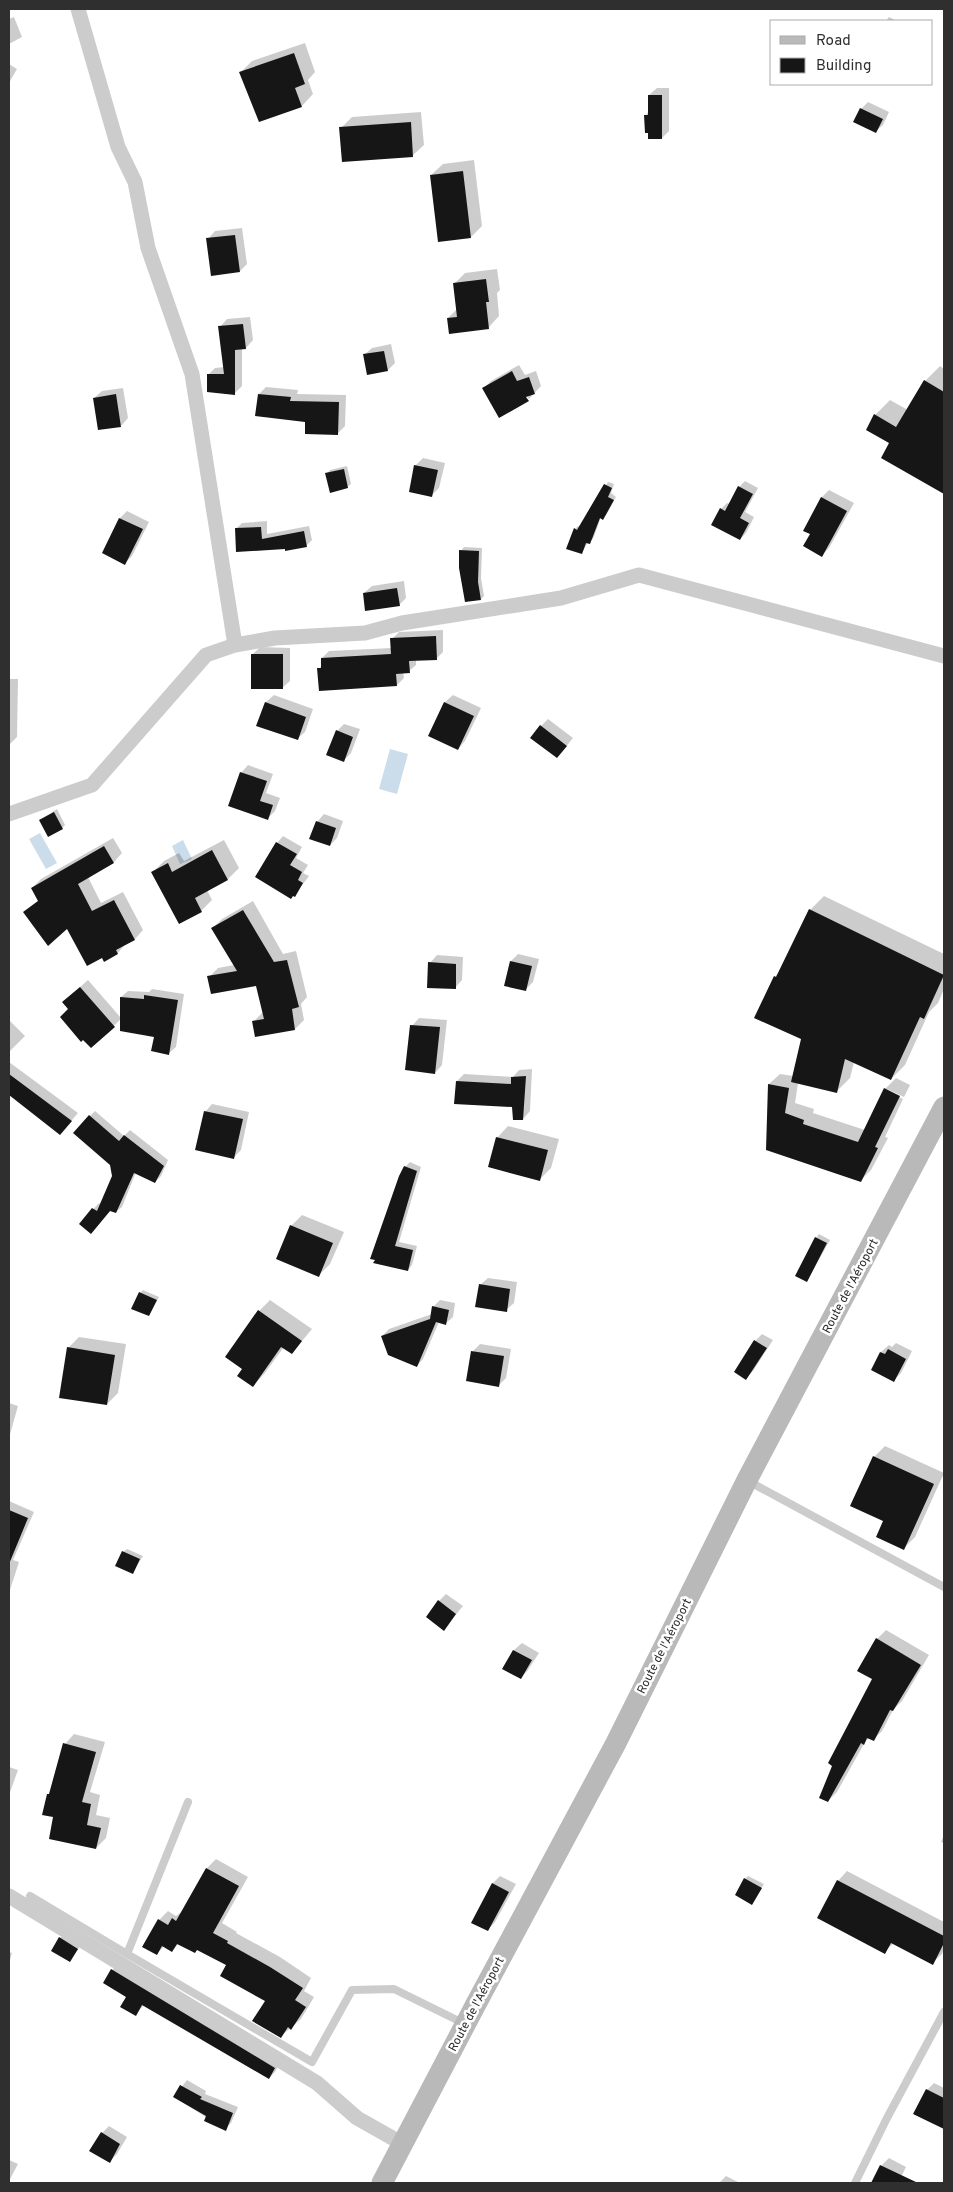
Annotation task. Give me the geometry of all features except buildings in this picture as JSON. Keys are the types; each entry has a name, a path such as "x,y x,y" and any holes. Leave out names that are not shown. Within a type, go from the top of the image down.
{"main road":[{"name":"Route de l'Aéroport","path":"382,2183 394,2139 465,2024 616,1743 747,1480 944,1107"}],"street":[{"path":"78,9 118,147 135,182 148,248 192,374 235,645"},
{"path":"9,814 92,785 206,655 235,645 275,638 365,633 402,623 561,598 639,575 944,656"},
{"path":"9,1896 317,2083 357,2118 394,2139"}],"lane":[{"path":"747,1480 944,1587"},
{"path":"127,1954 188,1802"},
{"path":"30,1896 312,2062 352,1990 394,1990 465,2024"},
{"path":"855,2183 887,2118 944,2012"}],"water":[{"path":"390,749 408,754 397,794 379,789"},
{"path":"40,833 57,863 46,869 29,839"},
{"path":"183,840 192,859 180,864 172,846"}]}
